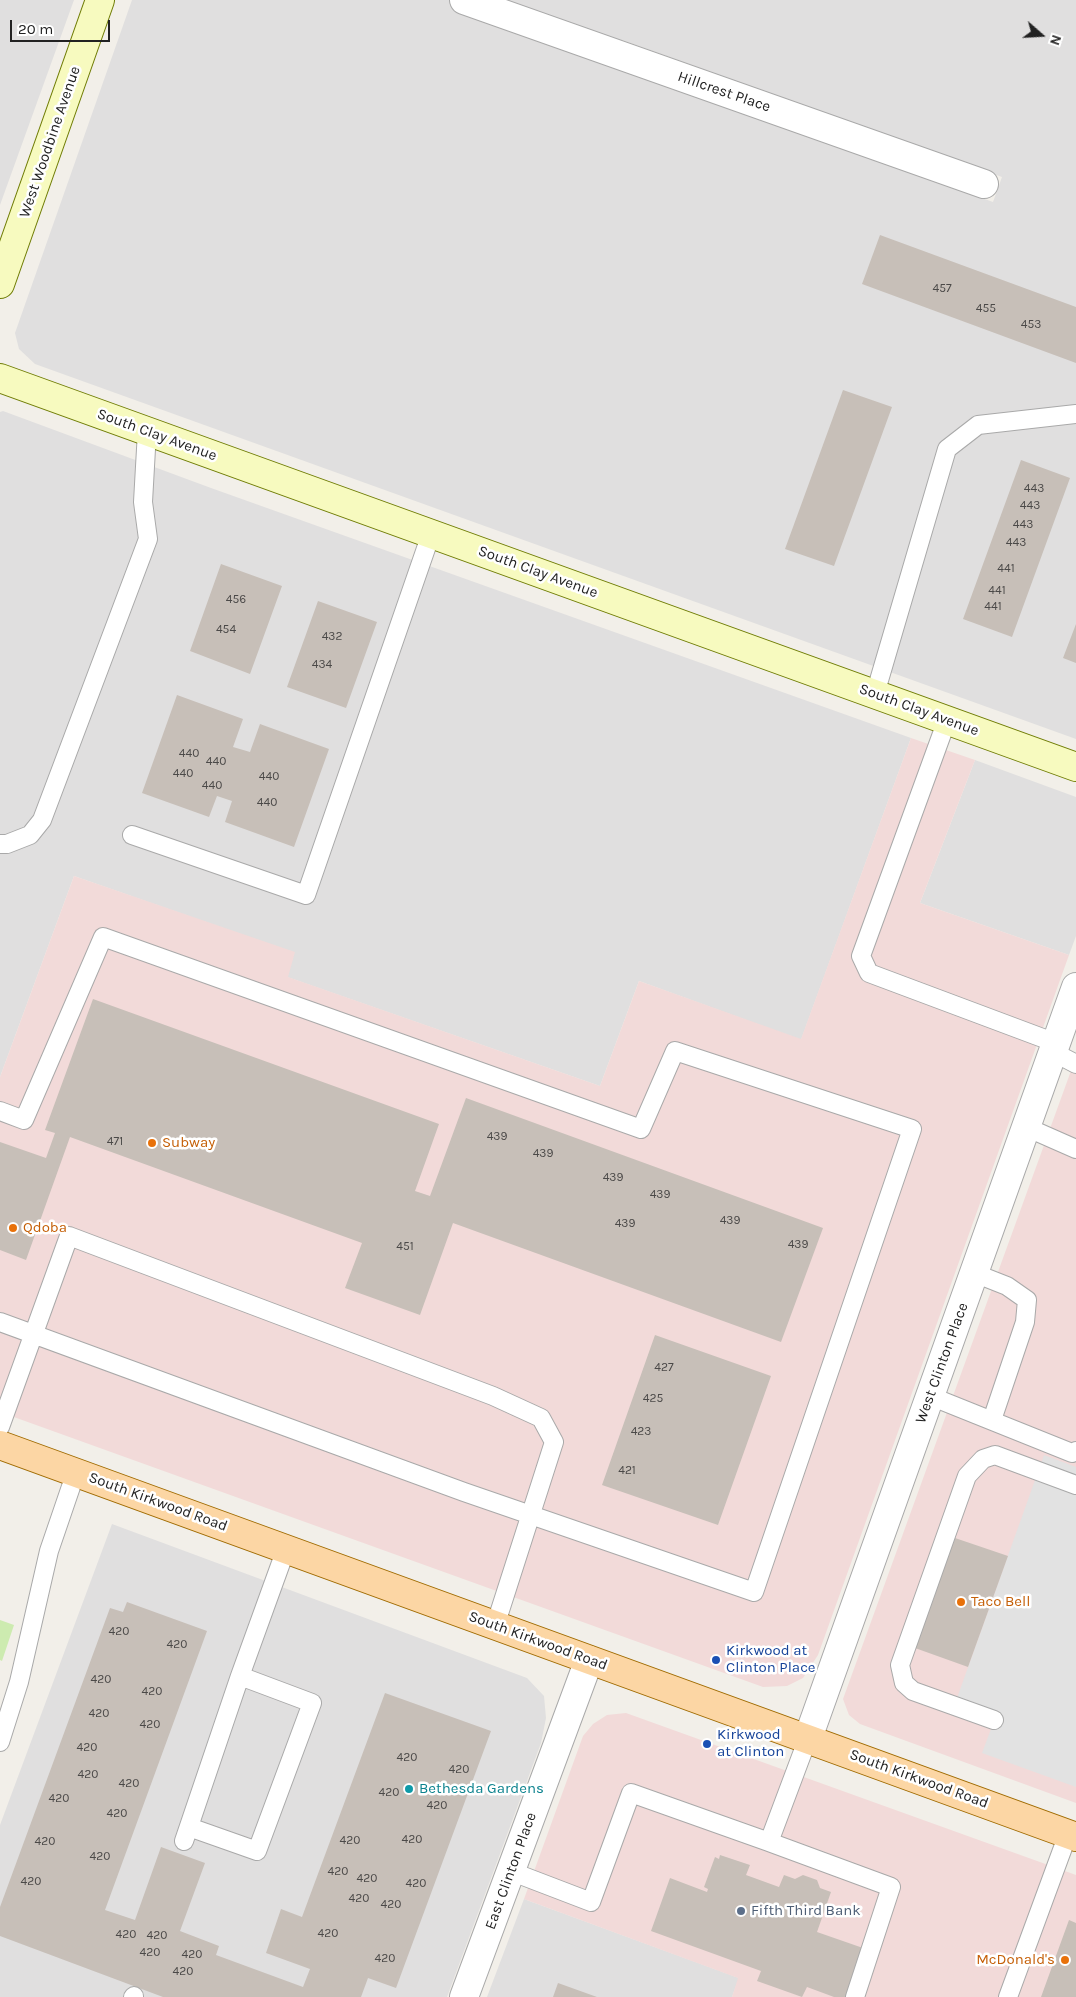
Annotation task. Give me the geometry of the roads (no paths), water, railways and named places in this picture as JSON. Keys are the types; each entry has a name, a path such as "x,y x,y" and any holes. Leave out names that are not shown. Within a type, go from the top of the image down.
{"main road":[{"name":"South Kirkwood Road","path":"0,1445 1072,1835"}],"street":[{"name":"West Woodbine Avenue","path":"0,284 100,0"},
{"name":"Hillcrest Place","path":"464,0 984,184"},
{"name":"South Clay Avenue","path":"0,378 1076,767"},
{"name":"West Clinton Place","path":"808,1738 1026,1127 1062,1053 1076,987"},
{"name":"East Clinton Place","path":"464,1997 589,1660"}],"lane":[{"path":"875,694 947,448 978,425 1076,414"},
{"path":"0,844 7,844 30,834 42,820 148,539 143,502 147,431"},
{"path":"132,835 306,894 431,534"},
{"path":"947,720 860,956 869,973 1062,1053"},
{"path":"0,1111 24,1120 103,937 641,1129 675,1051 912,1129 754,1592 531,1515 0,1322"},
{"path":"1026,1127 1076,1148"},
{"path":"0,1427 69,1236 494,1396 541,1418 554,1442 496,1626"},
{"path":"974,1273 1007,1286 1027,1300 1025,1322 992,1420"},
{"path":"930,1396 1072,1453 1076,1451"},
{"path":"994,1720 913,1691 904,1683 900,1666 967,1476 983,1459 995,1455 1076,1485"},
{"path":"0,1742 19,1682 49,1551 76,1472"},
{"path":"240,1676 312,1703 257,1851 187,1834 240,1676 286,1549"},
{"path":"769,1842 808,1738"},
{"path":"510,1871 591,1902 630,1793 769,1842 892,1887 855,1997"},
{"path":"1008,1997 1072,1835"}],"place":[{"name":"Subway","path":"152,1143"},
{"name":"Qdoba","path":"13,1228"},
{"name":"Taco Bell","path":"961,1602"},
{"name":"Kirkwood at Clinton Place","path":"716,1660"},
{"name":"Kirkwood at Clinton","path":"707,1744"},
{"name":"Bethesda Gardens","path":"409,1789"},
{"name":"Fifth Third Bank","path":"741,1911"},
{"name":"McDonald's","path":"1065,1960"}]}
